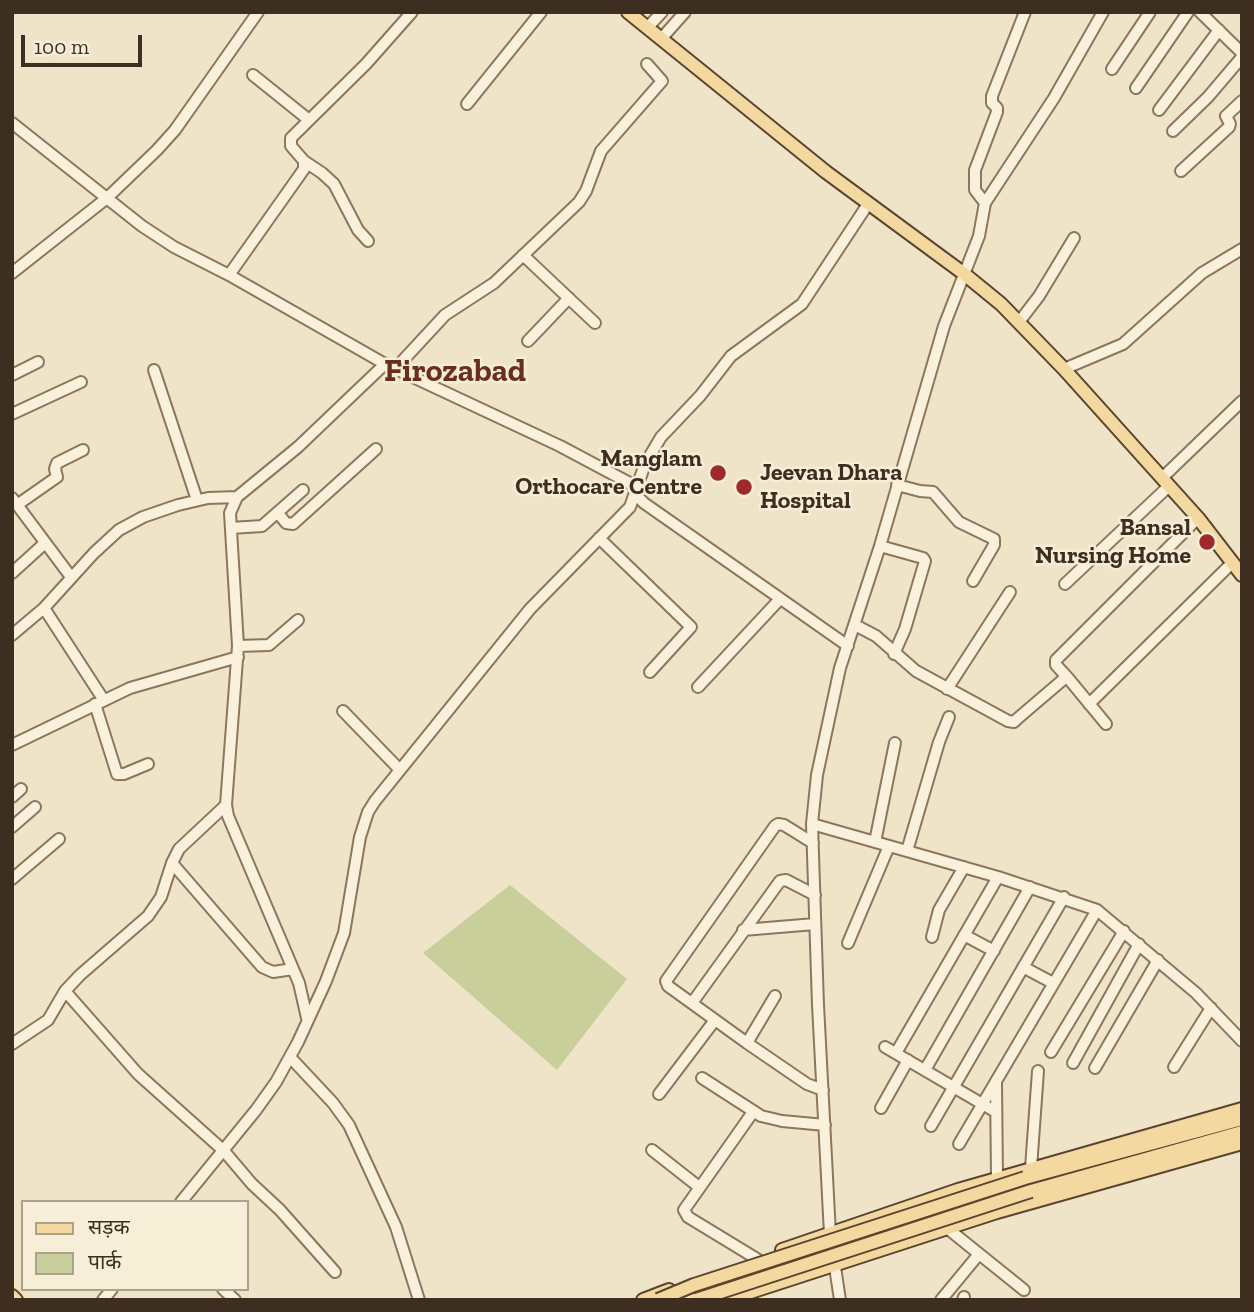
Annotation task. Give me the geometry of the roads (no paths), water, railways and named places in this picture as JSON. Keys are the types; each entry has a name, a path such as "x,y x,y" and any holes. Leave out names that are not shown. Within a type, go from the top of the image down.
{"main road":[{"path":"628,12 868,204 963,273 1019,322 1198,518 1242,575"},
{"path":"658,1300 694,1285 1028,1173 1242,1109"},
{"path":"643,1300 997,1178 1028,1173 1242,1119"},
{"path":"696,1300 1031,1191 1242,1132"},
{"path":"726,1300 1061,1193 1242,1143"}],"street":[{"path":"12,273 107,198 157,150 175,130 258,12"},
{"path":"368,241 358,230 334,184 304,161 290,142 412,12"},
{"path":"467,104 541,12"},
{"path":"647,28 662,12"},
{"path":"661,38 685,12"},
{"path":"985,202 975,190 975,170 998,108 992,103 992,96 1025,12"},
{"path":"840,1300 830,1234 812,824 822,750 840,668 880,546 923,393 963,273 979,236 985,202 1054,98 1103,12"},
{"path":"1112,69 1150,12"},
{"path":"1136,88 1188,12"},
{"path":"1173,131 1208,97 1242,55 1200,12"},
{"path":"1159,110 1219,30"},
{"path":"307,1020 303,995 231,826 226,805 238,651 230,508 237,497 298,447 445,315 494,283 579,202 601,151 662,79 646,64"},
{"path":"253,75 309,120"},
{"path":"1181,171 1230,125 1226,116 1242,101"},
{"path":"12,123 159,238 390,366 560,446 637,491 780,599 848,646"},
{"path":"229,275 304,169 304,161"},
{"path":"183,1200 261,1104 290,1057 326,981 344,933 363,823 375,801 515,626 631,507 648,457 661,437 700,396 732,356 802,304 868,204"},
{"path":"1019,322 1039,296 1074,238"},
{"path":"1064,369 1132,339 1202,273 1242,249"},
{"path":"523,255 595,323"},
{"path":"527,341 569,298"},
{"path":"12,375 37,362"},
{"path":"154,370 197,500"},
{"path":"12,414 81,382"},
{"path":"1065,584 1242,401"},
{"path":"278,513 286,523 293,524 376,449"},
{"path":"71,577 15,502 57,477 57,463 83,450"},
{"path":"897,485 933,492 959,522 994,539 994,545 973,581"},
{"path":"231,528 262,526 303,490"},
{"path":"12,635 44,608 119,530 143,517 197,500 237,497"},
{"path":"1106,724 1055,663 1056,660 1198,518"},
{"path":"599,538 691,627 650,672"},
{"path":"12,573 45,543"},
{"path":"880,546 923,558 925,561 905,629 894,654"},
{"path":"1089,704 1233,563"},
{"path":"947,689 1010,592"},
{"path":"698,687 780,599"},
{"path":"44,608 99,701 117,774 121,775 148,764"},
{"path":"12,745 99,701 150,681 238,651 270,645 298,620"},
{"path":"855,625 876,636 916,671 1008,721 1014,722 1062,679 1068,678"},
{"path":"343,712 400,770"},
{"path":"907,851 949,717"},
{"path":"875,842 895,743"},
{"path":"12,1044 48,1020 65,991 80,975 148,916 161,897 178,849 226,805"},
{"path":"12,827 35,807"},
{"path":"812,824 998,877 1097,909 1211,1008 1242,1041"},
{"path":"813,843 784,825 775,826 721,905 666,978 668,986 747,1043 807,1084 822,1090"},
{"path":"12,879 59,839"},
{"path":"848,943 889,846"},
{"path":"172,863 262,967 273,972 293,969"},
{"path":"932,937 939,910 964,867"},
{"path":"996,1112 890,1050 998,877"},
{"path":"692,1003 780,881 786,880 815,895"},
{"path":"925,1070 1030,887"},
{"path":"931,1126 1064,897"},
{"path":"959,1144 1097,909"},
{"path":"743,930 816,924"},
{"path":"1051,1052 1124,931"},
{"path":"964,935 994,951"},
{"path":"1073,1063 1139,944"},
{"path":"1095,1068 1158,960"},
{"path":"1023,967 1053,983"},
{"path":"65,991 138,1074 224,1151 335,1272"},
{"path":"747,1043 775,996"},
{"path":"1174,1067 1211,1008"},
{"path":"659,1094 715,1020"},
{"path":"290,1057 349,1125 396,1227 419,1300"},
{"path":"881,1108 908,1060"},
{"path":"1028,1173 1038,1071"},
{"path":"702,1077 753,1112 782,1121 824,1125"},
{"path":"996,1082 997,1178"},
{"path":"753,1112 685,1206 685,1214 757,1259"},
{"path":"652,1150 699,1187"},
{"path":"947,1228 1024,1290"},
{"path":"941,1300 979,1254"}],"place":[{"name":"Manglam Orthocare Centre","path":"718,473"},
{"name":"Jeevan Dhara Hospital","path":"744,487"},
{"name":"Bansal Nursing Home","path":"1207,542"}],"district":[{"name":"Firozabad","path":"455,372"}]}
